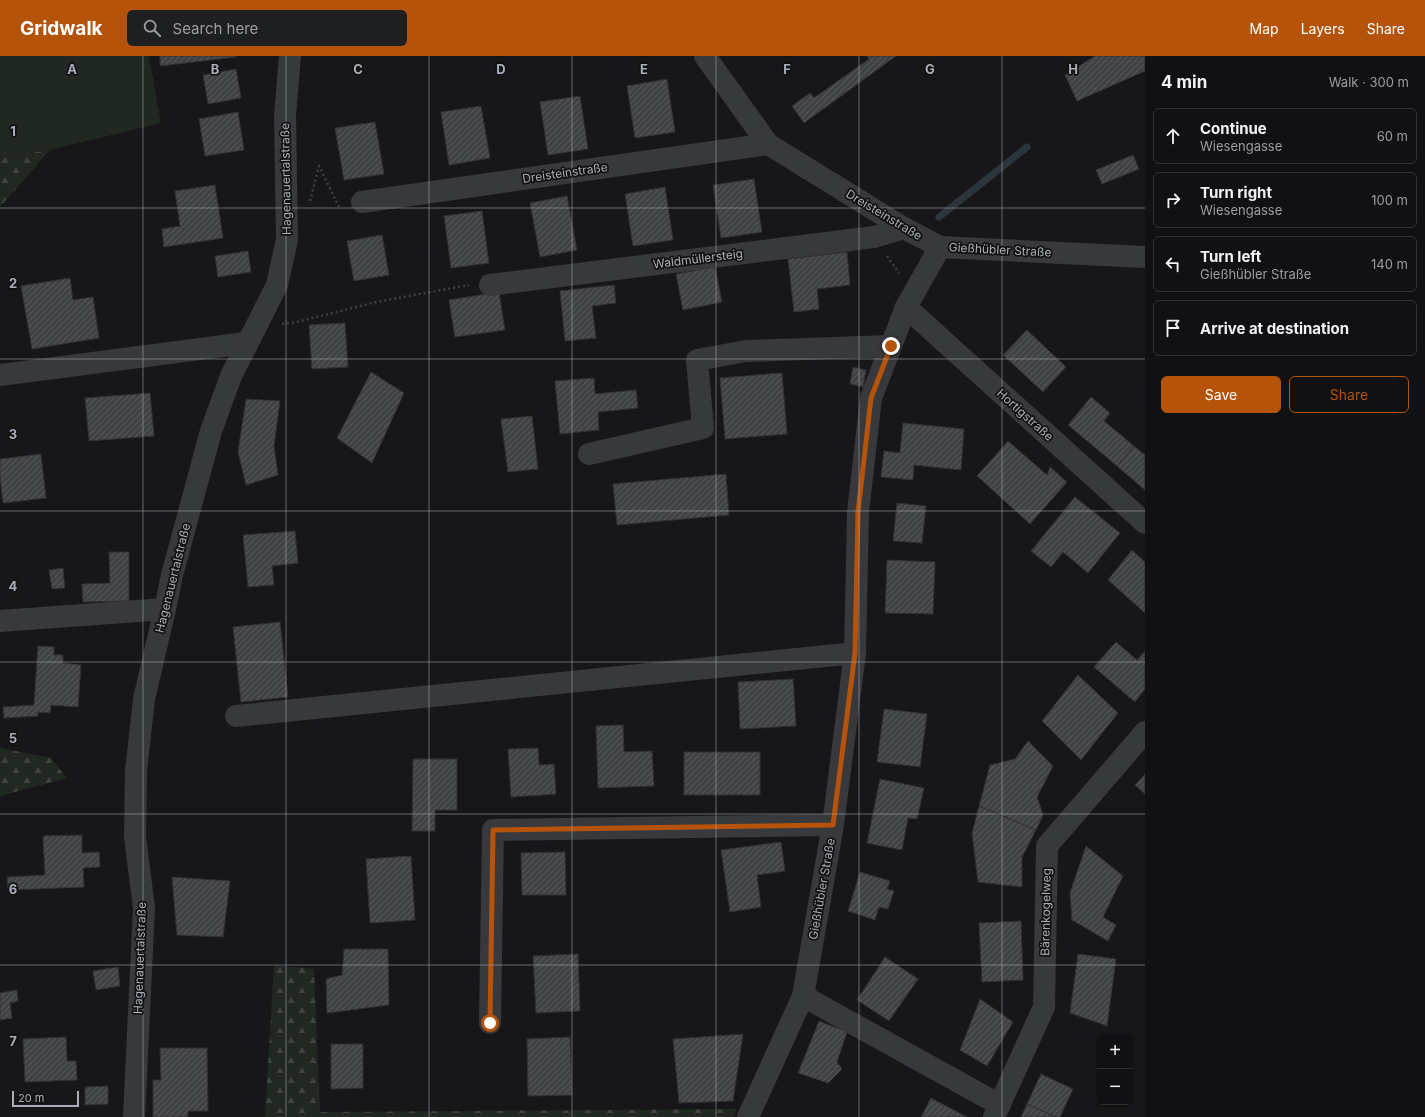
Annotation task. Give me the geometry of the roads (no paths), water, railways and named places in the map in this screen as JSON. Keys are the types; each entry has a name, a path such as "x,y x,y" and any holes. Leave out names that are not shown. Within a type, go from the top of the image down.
{"street":[{"name":"Hagenauertalstraße","path":"134,1117 144,908 135,837 136,771 144,699 166,609 172,576 211,431 231,376 277,285 287,240 286,115 290,56"},
{"name":"Dreisteinstraße","path":"705,56 768,144 904,228 940,247"},
{"name":"Dreisteinstraße","path":"362,202 768,144"},
{"name":"Waldmüllersteig","path":"483,284 874,237 904,228"},
{"name":"Gießhübler Straße","path":"748,1117 803,996 833,825 855,653 858,512 871,398 906,307 940,247 1145,257"},
{"name":"Hortigstraße","path":"906,307 1145,523"},
{"path":"0,374 251,335"},
{"path":"589,454 703,428 697,360 746,351 891,346"},
{"path":"0,621 166,609"},
{"path":"236,716 855,653"},
{"name":"Bärenkogelweg","path":"997,1111 1044,1007 1047,846 1145,732"},
{"path":"490,1023 493,830 833,825"},
{"path":"803,996 997,1111"}],"waterway":[{"path":"939,217 1027,147"}]}
